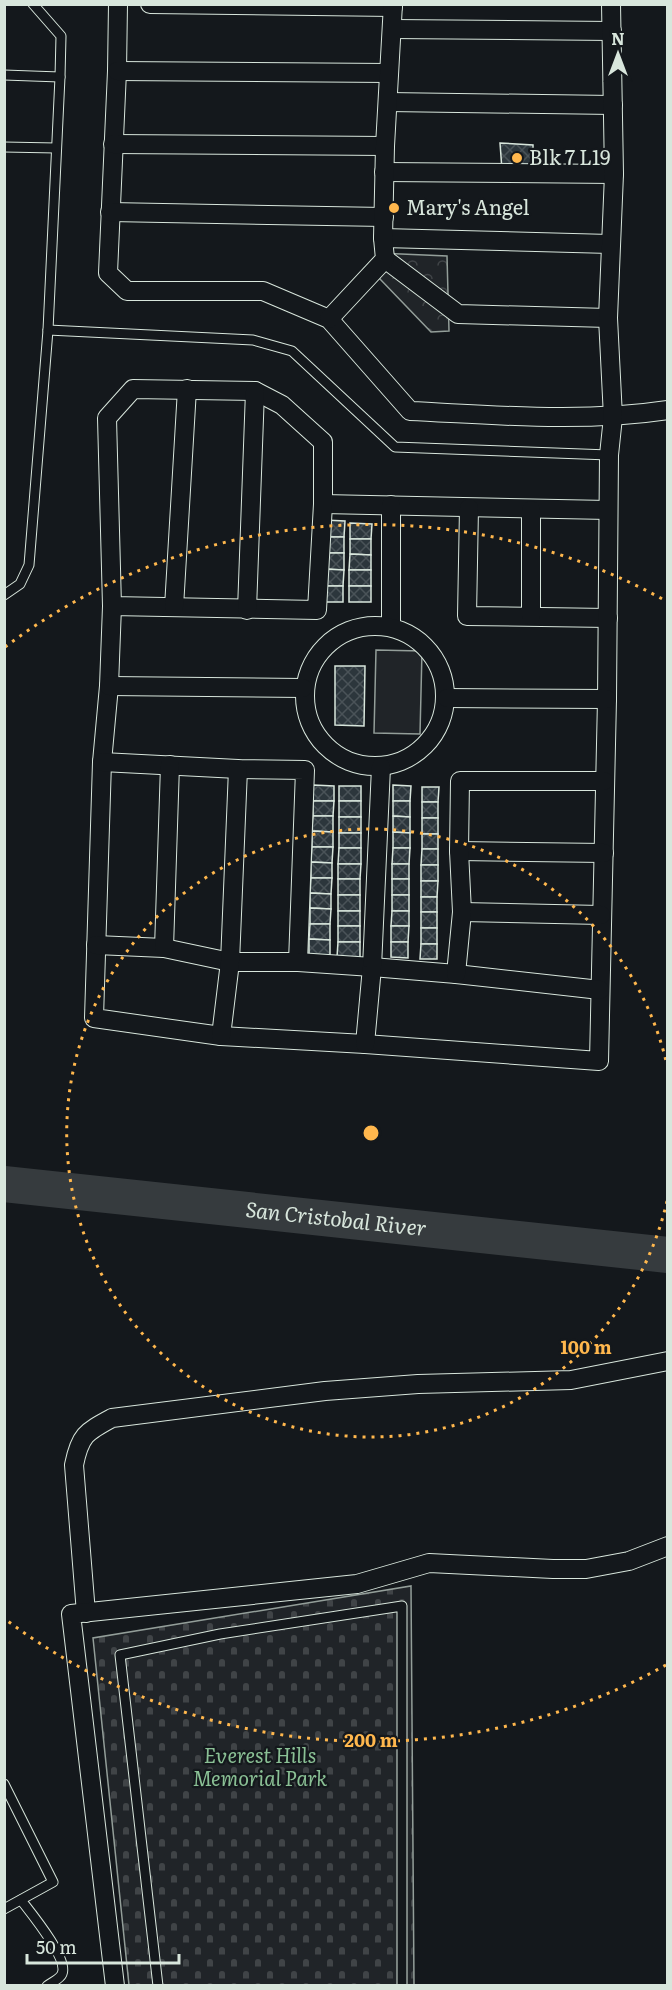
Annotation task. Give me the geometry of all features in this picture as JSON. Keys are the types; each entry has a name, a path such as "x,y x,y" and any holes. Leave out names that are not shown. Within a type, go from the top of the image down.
{"street":[{"path":"118,4 108,273 127,291 263,291 329,319 410,411 571,418 614,417 668,410"},
{"path":"150,4 393,6 384,172 383,238 386,259 458,314 608,318"},
{"path":"111,606 317,610 323,504 323,442 282,405 255,391 133,389 107,418 111,606 109,686 102,762 94,1018 221,1036 599,1061 607,699 609,455 614,417 608,318 614,174 611,4"},
{"path":"393,29 612,31"},
{"path":"117,71 389,73"},
{"path":"388,102 612,105"},
{"path":"114,144 385,146"},
{"path":"384,172 614,174"},
{"path":"110,212 384,217"},
{"path":"383,238 610,244"},
{"path":"329,319 386,259"},
{"path":"174,607 187,389"},
{"path":"247,610 255,391"},
{"path":"323,504 608,510"},
{"path":"391,505 391,626"},
{"path":"469,508 468,616 608,618"},
{"path":"531,510 531,616"},
{"path":"391,626 413,635 430,650 443,673 447,698 426,747 381,767 351,763 325,748 307,720 303,688 309,667 321,648 338,634 391,626"},
{"path":"109,686 303,688"},
{"path":"447,698 607,699"},
{"path":"102,762 305,770 298,962"},
{"path":"164,948 170,765"},
{"path":"365,1044 372,967 381,767"},
{"path":"221,1036 230,962 238,769"},
{"path":"456,974 462,912 459,851 460,781 604,781"},
{"path":"459,851 604,853"},
{"path":"462,912 601,915"},
{"path":"96,945 164,948 230,962 298,962 372,967 600,990"},
{"path":"86,1613 74,1465 78,1445 92,1429 112,1418 325,1391 418,1384 572,1380 668,1361"},
{"path":"115,1986 70,1614 357,1584 429,1563 586,1569 629,1561 668,1546"}],"lane":[{"path":"4,595 20,584 28,565 48,330 61,36 33,4"},
{"path":"4,75 60,77"},
{"path":"4,147 56,148"},
{"path":"48,330 253,340 292,351 395,447 609,455"},
{"path":"158,1986 120,1655 220,1634 402,1606 402,1986"},
{"path":"4,1784 8,1800 53,1882 4,1909"},
{"path":"21,1900 50,1939 63,1964 61,1977 47,1986"}],"green space":[{"path":"378,253 447,256 449,331 431,332 379,278"},
{"path":"376,650 422,651 420,734 374,733"},
{"name":"Everest Hills Memorial Park","path":"411,1586 414,1985 129,1985 93,1638"}],"building":[{"name":"Blk 7 L19","path":"500,143 533,145 533,170 502,170"},
{"path":"324,520 345,521 344,537 324,537"},
{"path":"350,523 372,524 371,539 350,539"},
{"path":"324,537 344,537 344,553 324,553"},
{"path":"350,539 371,539 371,555 350,554"},
{"path":"324,553 344,553 344,570 324,569"},
{"path":"350,554 371,555 371,570 349,570"},
{"path":"324,569 344,570 343,586 323,586"},
{"path":"349,570 371,570 371,586 349,586"},
{"path":"323,586 343,586 343,602 323,602"},
{"path":"349,586 371,586 371,602 349,602"},
{"path":"335,666 365,666 364,726 335,725"},
{"path":"313,785 334,786 334,801 313,801"},
{"path":"393,785 411,786 410,801 393,801"},
{"path":"339,786 361,786 361,801 339,801"},
{"path":"422,787 439,787 438,802 422,802"},
{"path":"313,801 334,801 333,816 313,816"},
{"path":"339,801 361,801 361,817 339,817"},
{"path":"393,801 410,801 410,817 393,816"},
{"path":"422,802 438,802 438,818 422,818"},
{"path":"313,816 333,816 333,832 312,831"},
{"path":"393,816 410,817 410,833 393,832"},
{"path":"339,817 361,817 361,833 339,833"},
{"path":"422,818 438,818 438,834 422,834"},
{"path":"312,831 333,832 333,847 312,847"},
{"path":"393,832 410,833 410,848 393,848"},
{"path":"339,833 361,833 361,848 339,848"},
{"path":"422,834 438,834 438,849 422,849"},
{"path":"312,847 333,847 332,863 311,862"},
{"path":"339,848 361,848 361,864 338,864"},
{"path":"393,848 410,848 409,864 392,864"},
{"path":"422,849 438,849 438,865 421,865"},
{"path":"311,862 332,863 332,878 311,878"},
{"path":"338,864 361,864 360,879 338,879"},
{"path":"392,864 409,864 409,879 392,879"},
{"path":"421,865 438,865 438,881 421,881"},
{"path":"311,878 332,878 331,894 310,893"},
{"path":"338,879 360,879 360,895 338,895"},
{"path":"392,879 409,879 409,895 392,895"},
{"path":"421,881 438,881 437,897 421,897"},
{"path":"310,893 331,894 331,909 310,908"},
{"path":"338,895 360,895 360,911 338,911"},
{"path":"392,895 409,895 409,911 392,911"},
{"path":"421,897 437,897 437,912 421,912"},
{"path":"310,908 331,909 330,924 310,924"},
{"path":"338,911 360,911 360,926 338,926"},
{"path":"392,911 409,911 409,926 391,926"},
{"path":"421,912 437,912 437,928 421,928"},
{"path":"310,924 330,924 330,940 309,939"},
{"path":"338,926 360,926 360,942 338,942"},
{"path":"391,926 409,926 408,942 391,942"},
{"path":"421,928 437,928 437,944 421,944"},
{"path":"309,939 330,940 330,955 309,955"},
{"path":"338,942 360,942 360,958 337,957"},
{"path":"391,942 408,942 408,958 391,957"},
{"path":"421,944 437,944 437,959 420,959"}],"waterway":[{"name":"San Cristobal River","path":"4,1184 668,1255"}],"place":[{"name":"Blk 7 L19","path":"517,158"},
{"name":"Mary's Angel","path":"394,208"}]}
